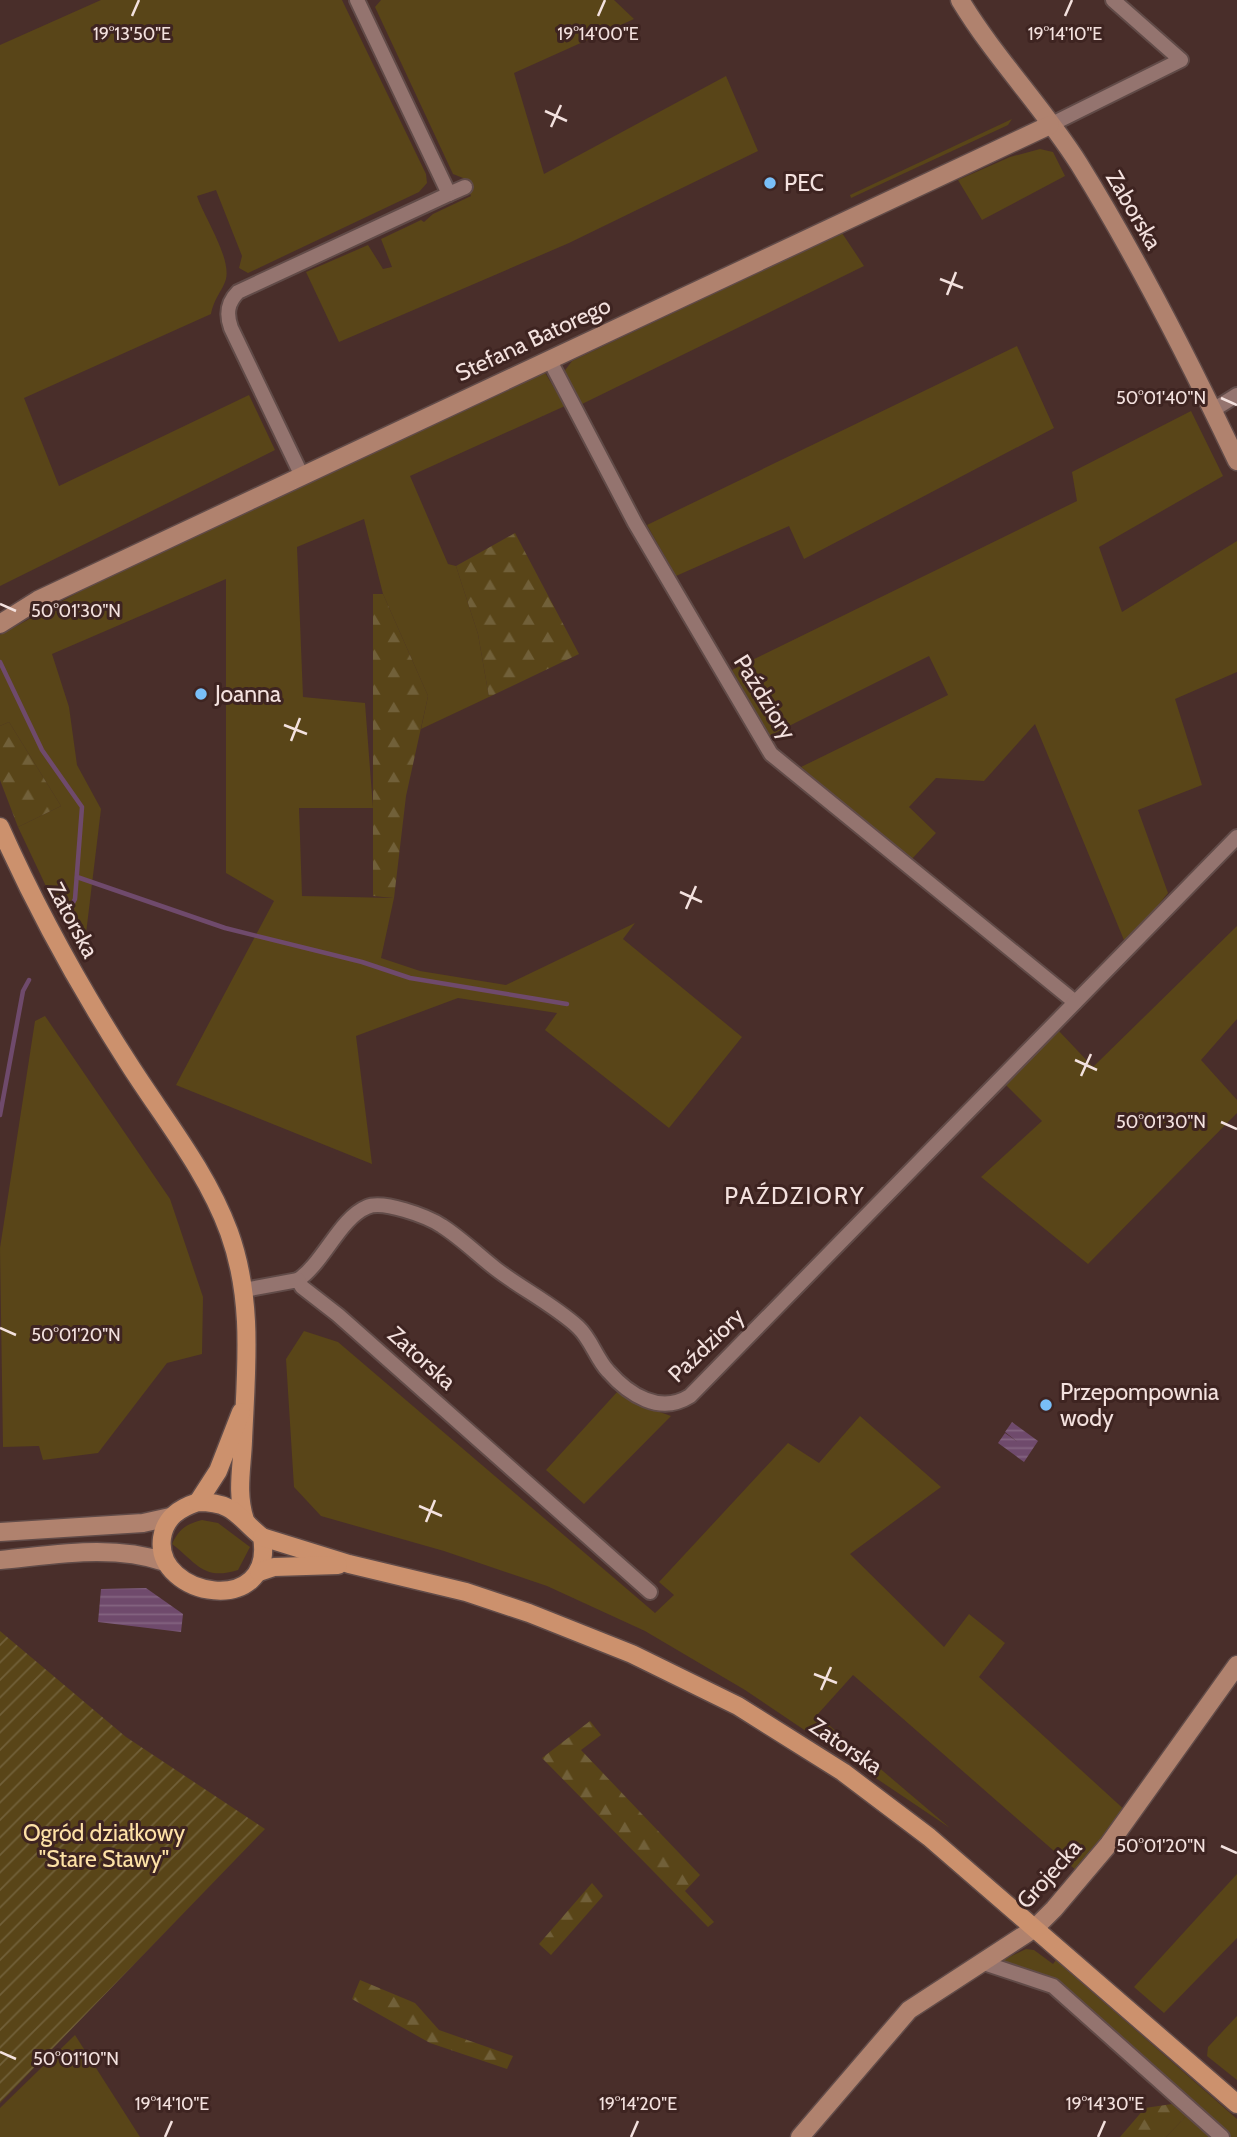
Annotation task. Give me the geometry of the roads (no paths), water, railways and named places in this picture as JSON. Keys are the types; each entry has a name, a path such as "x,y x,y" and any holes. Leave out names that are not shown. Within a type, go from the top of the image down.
{"main road":[{"name":"Zatorska","path":"0,827 64,957 109,1034 206,1182 229,1231 244,1290 249,1340 240,1494 245,1520"},
{"name":"Zatorska","path":"198,1502 218,1471 245,1402"},
{"path":"198,1502 225,1505 262,1537 264,1550 258,1572 248,1583 232,1590 216,1591 184,1580 165,1562 161,1549 163,1532 170,1517 183,1507 198,1502"},
{"name":"Zatorska","path":"262,1537 349,1564 467,1592 529,1613 611,1645 705,1689 775,1728 852,1779 929,1837 1237,2104"},
{"name":"Zatorska","path":"258,1572 274,1567 349,1564"}],"street":[{"path":"358,0 449,194"},
{"name":"Zaborska","path":"960,0 982,35 1077,162 1132,253 1237,461"},
{"path":"1050,125 1181,60 1113,0"},
{"name":"Stefana Batorego","path":"0,624 38,600 1050,125"},
{"path":"302,476 231,328 227,312 231,301 238,292 465,187"},
{"name":"Paździory","path":"549,359 635,523 771,754 1075,1002"},
{"path":"1213,410 1237,395"},
{"name":"Stefana Batorego","path":"0,612 38,600"},
{"name":"Paździory","path":"298,1280 317,1263 358,1212 376,1205 390,1206 441,1225 496,1270 580,1328 607,1371 636,1396 664,1404 677,1404 700,1386 1237,837"},
{"path":"244,1290 298,1280"},
{"name":"Zatorska","path":"298,1280 302,1287 338,1315 650,1592"},
{"path":"0,1532 143,1523 170,1517"},
{"path":"0,1560 97,1552 130,1554 165,1562"},
{"name":"Grojecka","path":"800,2137 909,2010 1035,1928 1109,1844 1235,1675"},
{"path":"981,1962 1054,1986 1222,2137"}],"waterway":[{"path":"0,662 42,750 82,807 75,899 68,912"},
{"path":"77,877 225,928 362,962 410,978 567,1004"},
{"path":"0,1115 23,991 29,980"}],"place":[{"name":"PEC","path":"770,183"},
{"name":"Joanna","path":"201,694"},
{"name":"Przepompownia wody","path":"1046,1405"}],"district":[{"name":"PAŹDZIORY","path":"795,1196"}],"park label":[{"name":"Ogród działkowy \"Stare Stawy\"","path":"104,1846"}]}
